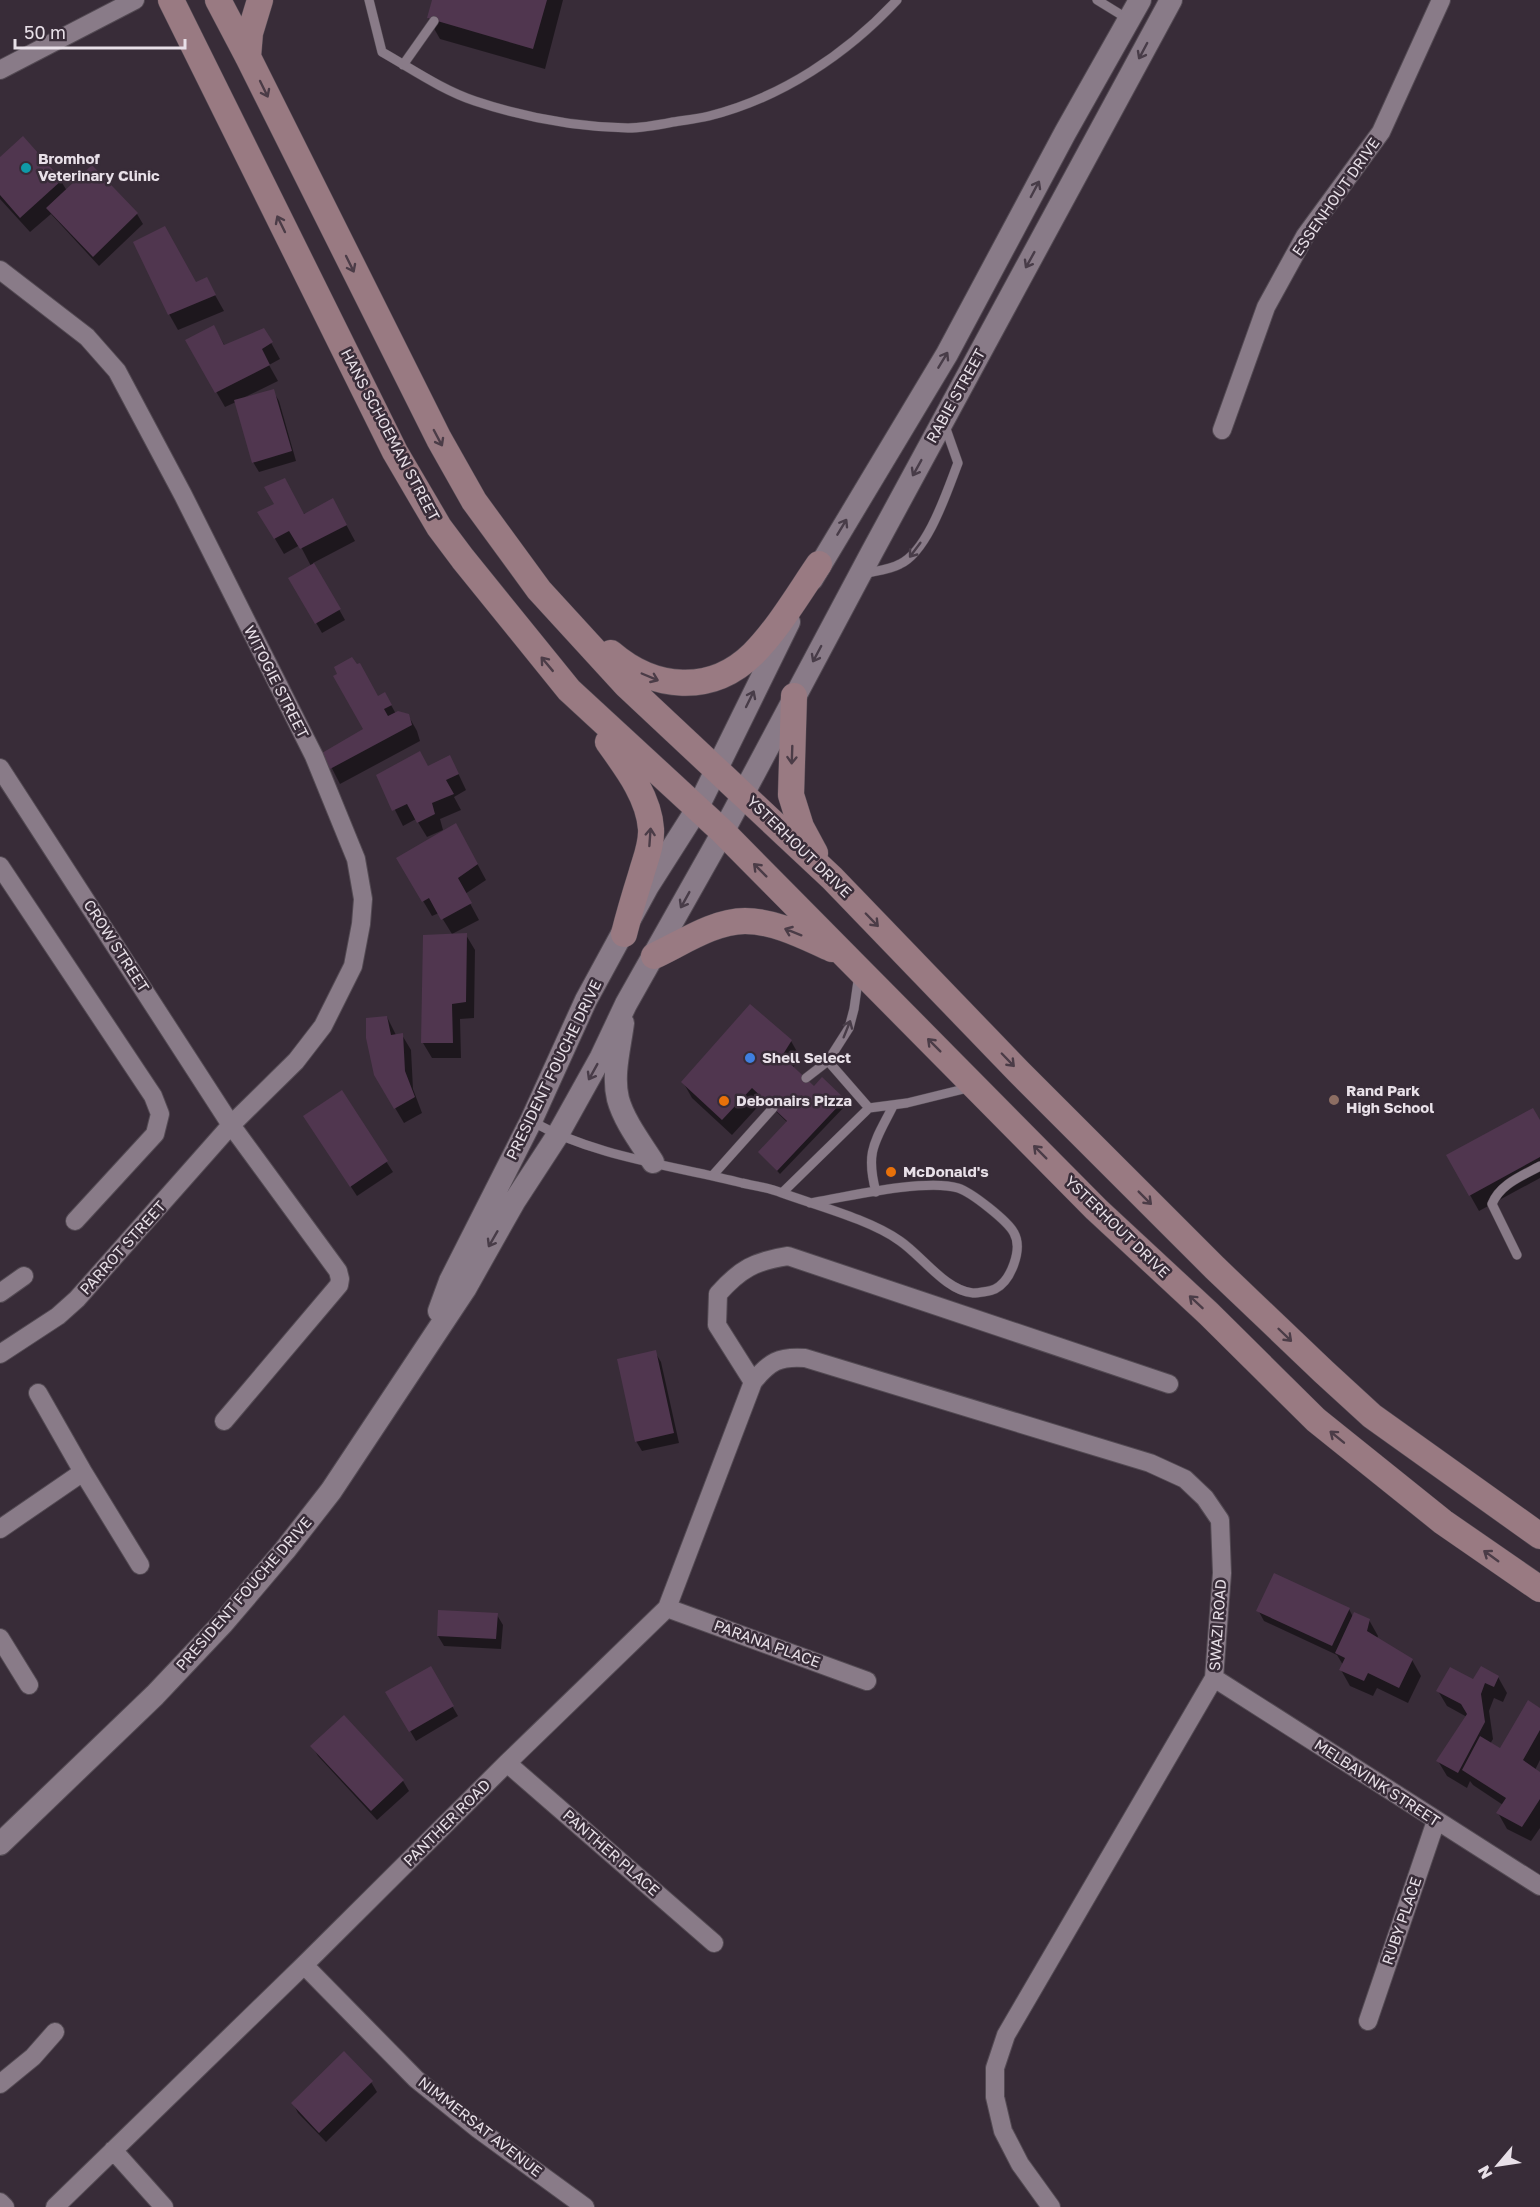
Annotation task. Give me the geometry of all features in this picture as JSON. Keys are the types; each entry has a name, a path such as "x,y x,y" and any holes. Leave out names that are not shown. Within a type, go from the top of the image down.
{"main road":[{"name":"HANS SCHOEMAN STREET","path":"171,0 395,452 440,527 463,559 569,690 723,832"},
{"path":"218,0 400,366 474,501 538,590 611,670 743,792"},
{"path":"248,57 250,33 260,0"},
{"path":"538,590 625,665 658,681 686,684 721,675 751,656 762,645 819,564"},
{"path":"569,690 626,767 647,808 651,830 650,847 624,934"},
{"path":"794,696 791,795 808,843 832,878"},
{"name":"YSTERHOUT DRIVE","path":"743,792 832,878 1018,1071 1215,1268 1324,1372 1372,1416 1540,1536"},
{"name":"YSTERHOUT DRIVE","path":"723,832 1096,1209 1208,1313 1316,1420 1443,1522 1540,1589"},
{"path":"654,956 714,927 745,921 784,929 853,962"}],"street":[{"path":"0,70 135,0"},
{"name":"RABIE STREET","path":"697,809 819,564 947,354 1065,133 1140,0"},
{"name":"RABIE STREET","path":"723,832 794,696 1171,0"},
{"name":"ESSENHOUT DRIVE","path":"1222,430 1266,307 1312,226 1381,132 1441,0"},
{"name":"WITOGIE STREET","path":"0,270 87,337 117,371 183,495 314,756 356,860 363,899 362,924 353,966 323,1026 309,1045 296,1061 231,1125"},
{"name":"CROW STREET","path":"0,768 231,1125 338,1271 339,1285 224,1422"},
{"name":"PRESIDENT FOUCHE DRIVE","path":"429,1341 450,1281 531,1121 586,1000 624,934 648,886 697,809"},
{"name":"PRESIDENT FOUCHE DRIVE","path":"0,1844 155,1695 223,1623 331,1491 465,1289 514,1202 557,1136 601,1057 626,1004 723,832"},
{"path":"0,866 153,1096 160,1114 155,1134 75,1221"},
{"path":"626,1004 616,1082 618,1099 653,1162"},
{"name":"PARROT STREET","path":"0,1354 58,1316 77,1299 231,1125"},
{"path":"753,1382 717,1326 718,1294 734,1277 764,1260 788,1256 1169,1384"},
{"path":"0,1293 24,1276"},
{"name":"SWAZI ROAD","path":"753,1382 774,1362 793,1357 805,1358 1150,1463 1185,1479 1206,1498 1220,1520 1222,1573 1214,1678 1006,2035 995,2068 995,2097 1003,2131 1020,2164 1051,2207"},
{"name":"PANTHER ROAD","path":"55,2207 667,1608 753,1382"},
{"path":"38,1393 140,1565"},
{"path":"0,1529 83,1472"},
{"name":"PARANA PLACE","path":"667,1608 867,1681"},
{"path":"0,1638 29,1685"},
{"name":"MELBAVINK STREET","path":"1214,1678 1540,1886"},
{"name":"PANTHER PLACE","path":"507,1763 714,1943"},
{"name":"RUBY PLACE","path":"1368,2021 1436,1821"},
{"name":"NIMMERSAT AVENUE","path":"304,1965 416,2079 478,2129 585,2207"},
{"path":"0,2084 33,2057 55,2032"},
{"path":"113,2151 164,2207"},
{"path":"0,2202 5,2207"}],"lane":[{"path":"369,0 382,52 448,89 474,101 542,118 588,126 630,128 709,116 751,101 819,68 869,28 897,0"},
{"path":"1097,0 1129,20"},
{"path":"403,65 434,21"},
{"path":"860,574 899,565 909,558 930,532 958,463 943,421"},
{"path":"806,1078 828,1061 849,1028 854,1009 853,962"},
{"path":"828,1061 869,1108"},
{"path":"782,1193 869,1108 893,1106 975,1086"},
{"path":"876,1192 870,1155 893,1106"},
{"path":"713,1175 773,1108"},
{"path":"531,1121 557,1136 616,1155 713,1175 782,1193 884,1230 902,1242 954,1287 974,1293 996,1288 1012,1270 1018,1249 1015,1233 1002,1218 960,1188 939,1184 810,1203"},
{"path":"1517,1255 1492,1204 1496,1195 1509,1184 1540,1166"}],"building":[{"path":"432,0 547,0 533,49 427,18"},
{"name":"Bromhof Veterinary Clinic","path":"23,136 62,180 20,218 0,195 0,157"},
{"path":"92,165 138,213 93,257 46,208"},
{"path":"165,226 196,282 207,277 216,295 168,315 133,242"},
{"path":"214,325 224,345 264,328 273,342 262,349 270,365 215,393 185,340"},
{"path":"274,389 292,451 252,463 234,400"},
{"path":"285,478 304,514 333,498 347,525 300,549 289,531 274,539 257,512 274,504 264,487"},
{"path":"314,563 341,609 315,624 288,578"},
{"path":"352,657 357,664 360,663 378,696 385,692 392,705 384,709 388,716 398,711 409,714 412,725 330,769 322,753 363,729 333,676 337,674 334,667"},
{"path":"420,751 428,766 450,755 459,774 446,780 454,794 432,803 435,814 417,823 407,804 392,811 376,775"},
{"path":"456,823 478,864 458,878 472,903 441,920 429,898 422,902 396,858"},
{"path":"467,933 466,1002 452,1004 453,1043 421,1043 423,935"},
{"path":"750,1004 792,1040 782,1056 814,1086 822,1077 845,1099 777,1171 758,1152 787,1121 752,1088 722,1120 681,1082"},
{"path":"387,1016 391,1035 403,1033 405,1071 415,1097 394,1109 374,1075 366,1038 366,1018"},
{"path":"342,1090 388,1161 350,1187 303,1116"},
{"path":"1533,1108 1540,1120 1540,1157 1469,1196 1446,1155"},
{"path":"656,1350 674,1433 635,1442 617,1359"},
{"path":"1274,1573 1350,1608 1332,1646 1256,1611"},
{"path":"438,1610 498,1613 496,1639 437,1636"},
{"path":"1354,1612 1370,1619 1367,1631 1413,1659 1399,1688 1368,1673 1364,1681 1339,1670 1345,1658 1335,1653"},
{"path":"431,1666 454,1706 409,1732 385,1692"},
{"path":"1481,1666 1499,1676 1494,1687 1485,1683 1481,1694 1485,1722 1458,1773 1436,1761 1467,1714 1461,1704 1436,1691 1450,1667 1473,1679"},
{"path":"1528,1700 1540,1708 1540,1730 1523,1760 1540,1772 1540,1799 1522,1827 1496,1813 1506,1798 1462,1770 1480,1736 1500,1748"},
{"path":"344,1715 404,1780 371,1811 310,1746"},
{"path":"344,2051 373,2081 319,2133 291,2103"}],"place":[{"name":"Bromhof Veterinary Clinic","path":"26,168"},
{"name":"Shell Select","path":"750,1058"},
{"name":"Rand Park High School","path":"1334,1100"},
{"name":"Debonairs Pizza","path":"724,1101"},
{"name":"McDonald's","path":"891,1172"}]}
